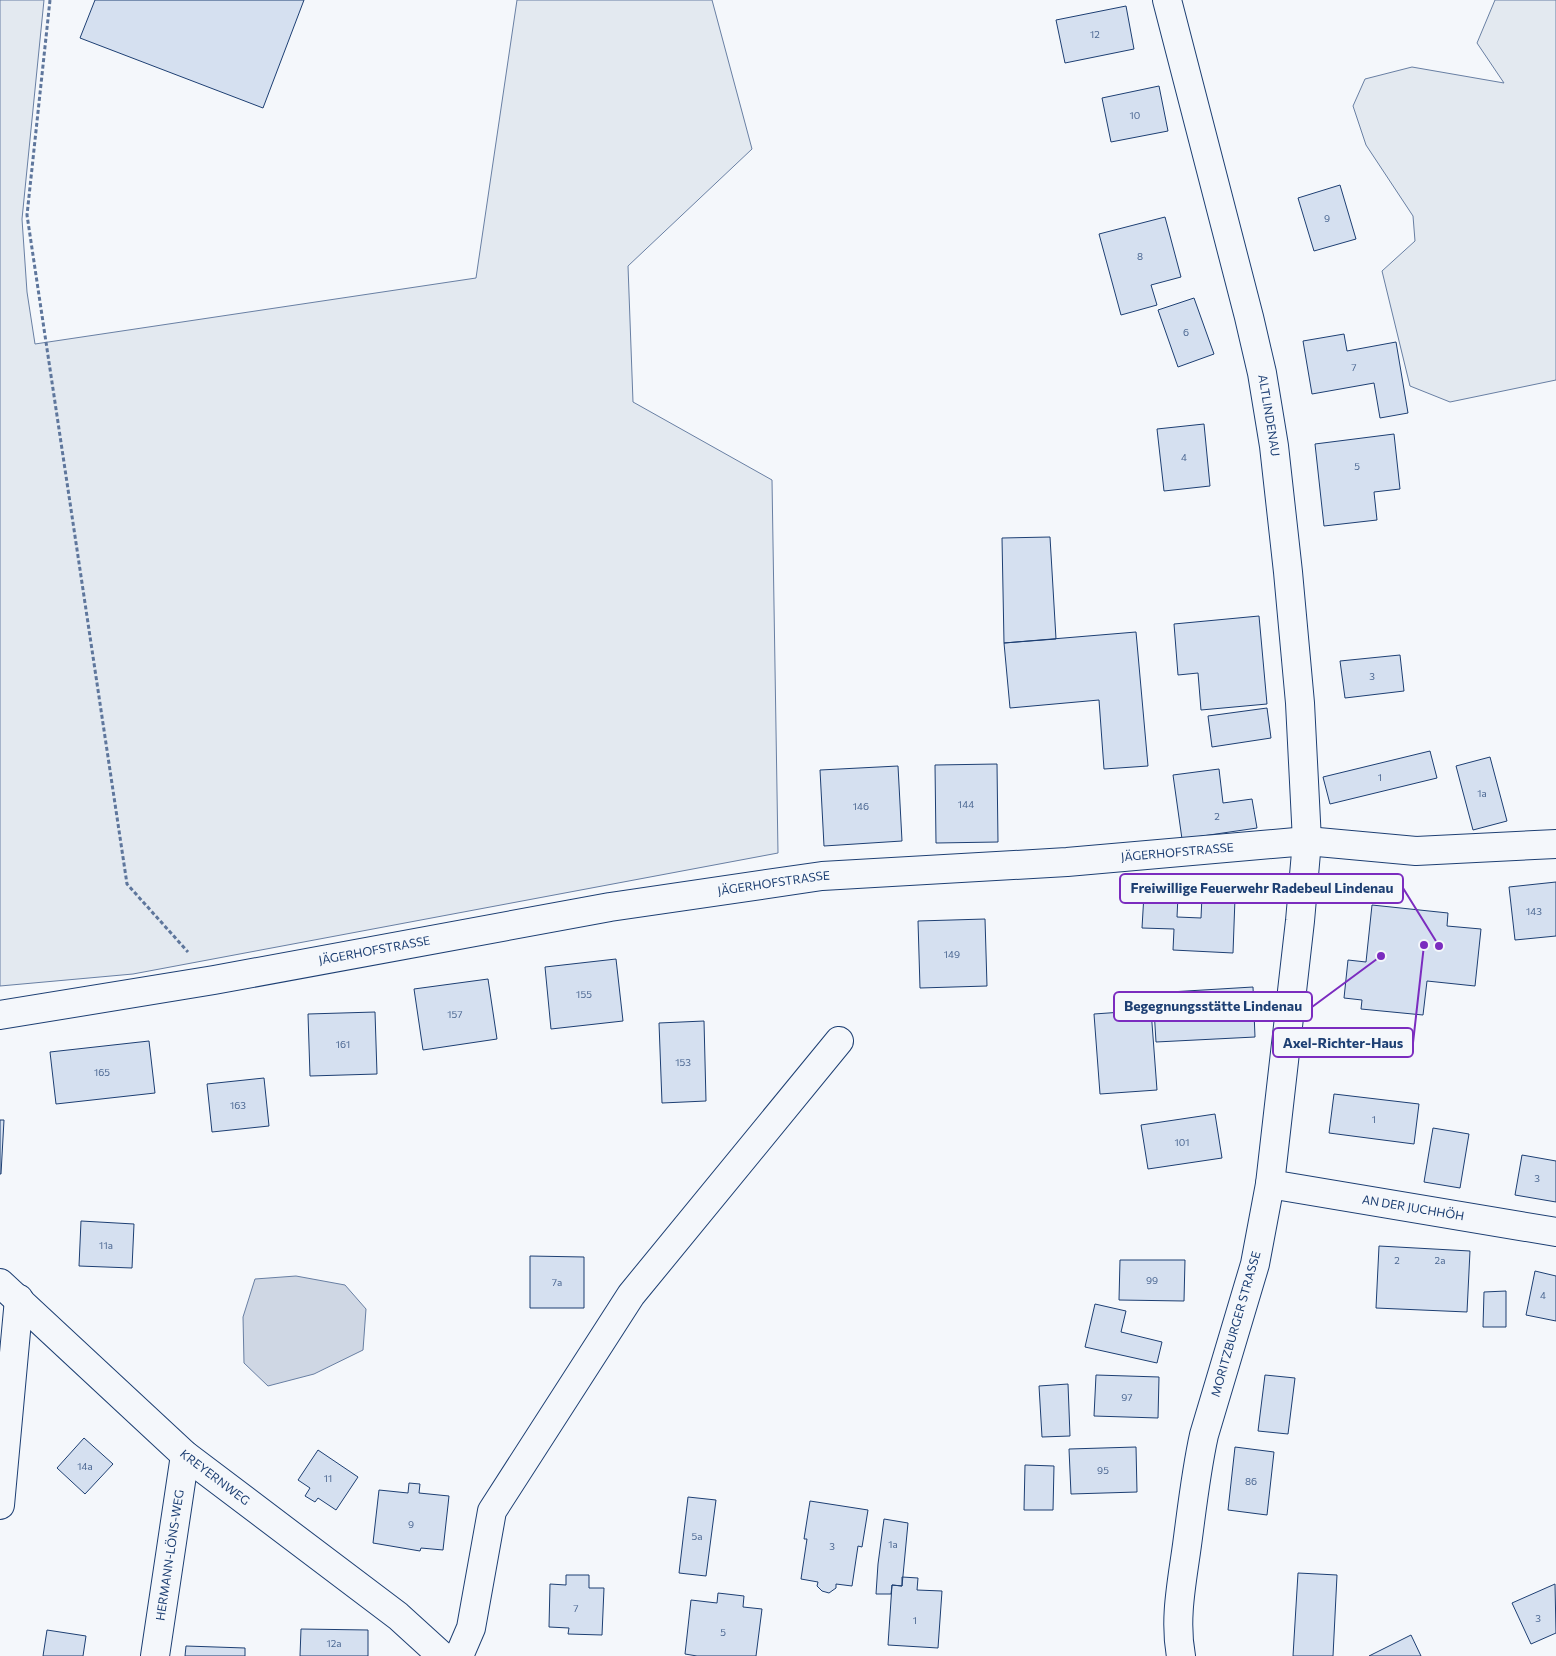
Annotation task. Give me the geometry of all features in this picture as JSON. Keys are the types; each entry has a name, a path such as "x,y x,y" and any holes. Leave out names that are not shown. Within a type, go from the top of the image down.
{"street":[{"name":"ALTLINDENAU","path":"1168,0 1262,373 1274,446 1288,572 1300,704 1307,841"},
{"name":"JÄGERHOFSTRASSE","path":"0,1015 214,980 610,907 822,876 1067,862 1307,841 1416,851 1556,844"},
{"name":"MORITZBURGER STRASSE","path":"1181,1656 1177,1639 1179,1603 1198,1462 1204,1435 1255,1264 1270,1184 1300,921 1307,841"},
{"path":"459,1656 471,1628 492,1511 631,1295 839,1042"},
{"name":"AN DER JUCHHÖH","path":"1270,1184 1556,1232"},
{"path":"0,1505 9,1291"},
{"name":"KREYERNWEG","path":"9,1291 186,1454 398,1616 442,1656"},
{"name":"HERMANN-LÖNS-WEG","path":"156,1656 186,1454"}],"path":[{"path":"50,0 27,215 127,884 214,980"}],"shaded area":[{"path":"0,0 44,0 22,219 27,292 35,344 476,278 517,0 712,0 752,149 628,266 633,402 772,480 778,853 133,974 0,986"},
{"path":"1495,0 1556,0 1556,380 1450,402 1410,386 1382,271 1415,241 1413,216 1366,145 1353,106 1365,79 1412,67 1504,83 1477,43"},
{"path":"296,1276 345,1285 366,1309 363,1350 314,1374 268,1386 244,1363 243,1317 255,1279"}],"building":[{"path":"95,0 304,0 263,108 80,38"},
{"path":"1126,6 1134,49 1065,63 1056,20"},
{"path":"1159,86 1168,131 1111,142 1102,98"},
{"path":"1340,185 1356,239 1314,251 1298,198"},
{"path":"1165,217 1181,277 1151,285 1157,305 1121,315 1099,234"},
{"path":"1194,298 1214,354 1178,367 1158,310"},
{"path":"1344,334 1347,351 1396,342 1408,413 1380,418 1374,383 1312,394 1303,341"},
{"path":"1204,424 1210,486 1164,491 1157,429"},
{"path":"1394,434 1400,489 1374,492 1377,520 1324,526 1315,444"},
{"path":"1050,537 1056,639 1004,643 1002,538"},
{"path":"1259,616 1267,704 1201,710 1198,673 1178,675 1174,624"},
{"path":"1136,632 1148,766 1104,769 1099,700 1010,708 1004,643"},
{"path":"1400,655 1404,691 1345,698 1340,661"},
{"path":"1267,708 1271,738 1212,747 1208,716"},
{"path":"1430,751 1437,778 1330,804 1323,777"},
{"path":"1490,757 1507,821 1473,830 1456,766"},
{"path":"997,764 998,842 936,843 935,765"},
{"path":"898,766 902,841 824,846 820,770"},
{"path":"1219,769 1223,803 1252,799 1257,828 1182,839 1173,775"},
{"path":"1556,882 1556,936 1515,940 1509,887"},
{"path":"1144,894 1178,896 1177,917 1201,918 1202,896 1235,898 1233,953 1173,950 1174,929 1142,928"},
{"path":"1372,905 1448,913 1447,926 1481,929 1475,986 1427,981 1423,1015 1361,1009 1362,1000 1344,998 1348,960 1366,962"},
{"path":"985,919 987,986 920,988 918,921"},
{"path":"616,959 623,1021 551,1029 545,967"},
{"path":"488,979 497,1039 423,1050 414,989"},
{"path":"1253,987 1255,1037 1156,1042 1153,993"},
{"path":"1151,1010 1157,1090 1100,1094 1094,1014"},
{"path":"375,1012 377,1074 310,1076 308,1014"},
{"path":"704,1021 706,1101 662,1103 659,1023"},
{"path":"149,1041 155,1093 56,1104 50,1052"},
{"path":"264,1078 269,1126 212,1132 207,1084"},
{"path":"1334,1094 1419,1104 1414,1144 1329,1133"},
{"path":"1215,1114 1222,1158 1148,1169 1141,1125"},
{"path":"0,1120 4,1120 1,1174 0,1174"},
{"path":"1433,1128 1469,1134 1460,1188 1424,1182"},
{"path":"1522,1155 1556,1161 1556,1202 1515,1195"},
{"path":"81,1221 134,1224 132,1268 79,1266"},
{"path":"1379,1246 1470,1251 1467,1312 1376,1308"},
{"path":"530,1256 584,1257 584,1308 530,1308"},
{"path":"1120,1260 1185,1260 1184,1301 1119,1300"},
{"path":"1535,1271 1556,1276 1556,1321 1526,1315"},
{"path":"1506,1291 1506,1327 1483,1327 1484,1292"},
{"path":"1095,1304 1126,1311 1121,1332 1162,1342 1157,1363 1085,1347"},
{"path":"1096,1375 1159,1377 1158,1418 1094,1416"},
{"path":"1265,1375 1295,1378 1288,1434 1258,1431"},
{"path":"1068,1384 1070,1436 1042,1437 1039,1386"},
{"path":"84,1438 113,1464 85,1494 57,1468"},
{"path":"1136,1447 1137,1492 1071,1494 1069,1449"},
{"path":"1235,1447 1274,1452 1267,1515 1228,1510"},
{"path":"318,1450 358,1477 336,1510 318,1498 315,1502 305,1496 310,1488 298,1480"},
{"path":"1025,1465 1054,1466 1053,1510 1024,1510"},
{"path":"409,1483 420,1484 419,1493 449,1496 443,1550 421,1548 420,1551 373,1543 379,1490 408,1493"},
{"path":"688,1497 716,1500 706,1576 679,1573"},
{"path":"810,1501 868,1510 862,1547 858,1546 852,1586 836,1584 836,1588 829,1593 822,1591 817,1586 818,1582 801,1579 807,1539 804,1539"},
{"path":"884,1519 908,1523 902,1586 892,1585 891,1594 876,1594 878,1564"},
{"path":"1298,1573 1337,1575 1333,1656 1293,1656"},
{"path":"566,1575 589,1575 589,1588 604,1588 602,1635 568,1634 569,1628 549,1627 550,1584 566,1585"},
{"path":"902,1577 918,1578 917,1590 942,1591 938,1648 888,1645 892,1585 902,1586"},
{"path":"1555,1584 1556,1633 1531,1644 1512,1603"},
{"path":"718,1593 744,1596 743,1607 762,1609 756,1656 697,1656 685,1654 691,1600 717,1603"},
{"path":"301,1629 368,1630 368,1656 300,1656"},
{"path":"47,1630 86,1636 83,1656 43,1656"},
{"path":"1411,1635 1421,1656 1369,1656"},
{"path":"186,1646 245,1648 245,1656 185,1656"}],"place":[{"name":"Axel-Richter-Haus","path":"1424,945"},
{"name":"Freiwillige Feuerwehr Radebeul Lindenau","path":"1439,946"},
{"name":"Begegnungsstätte Lindenau","path":"1381,956"}]}
